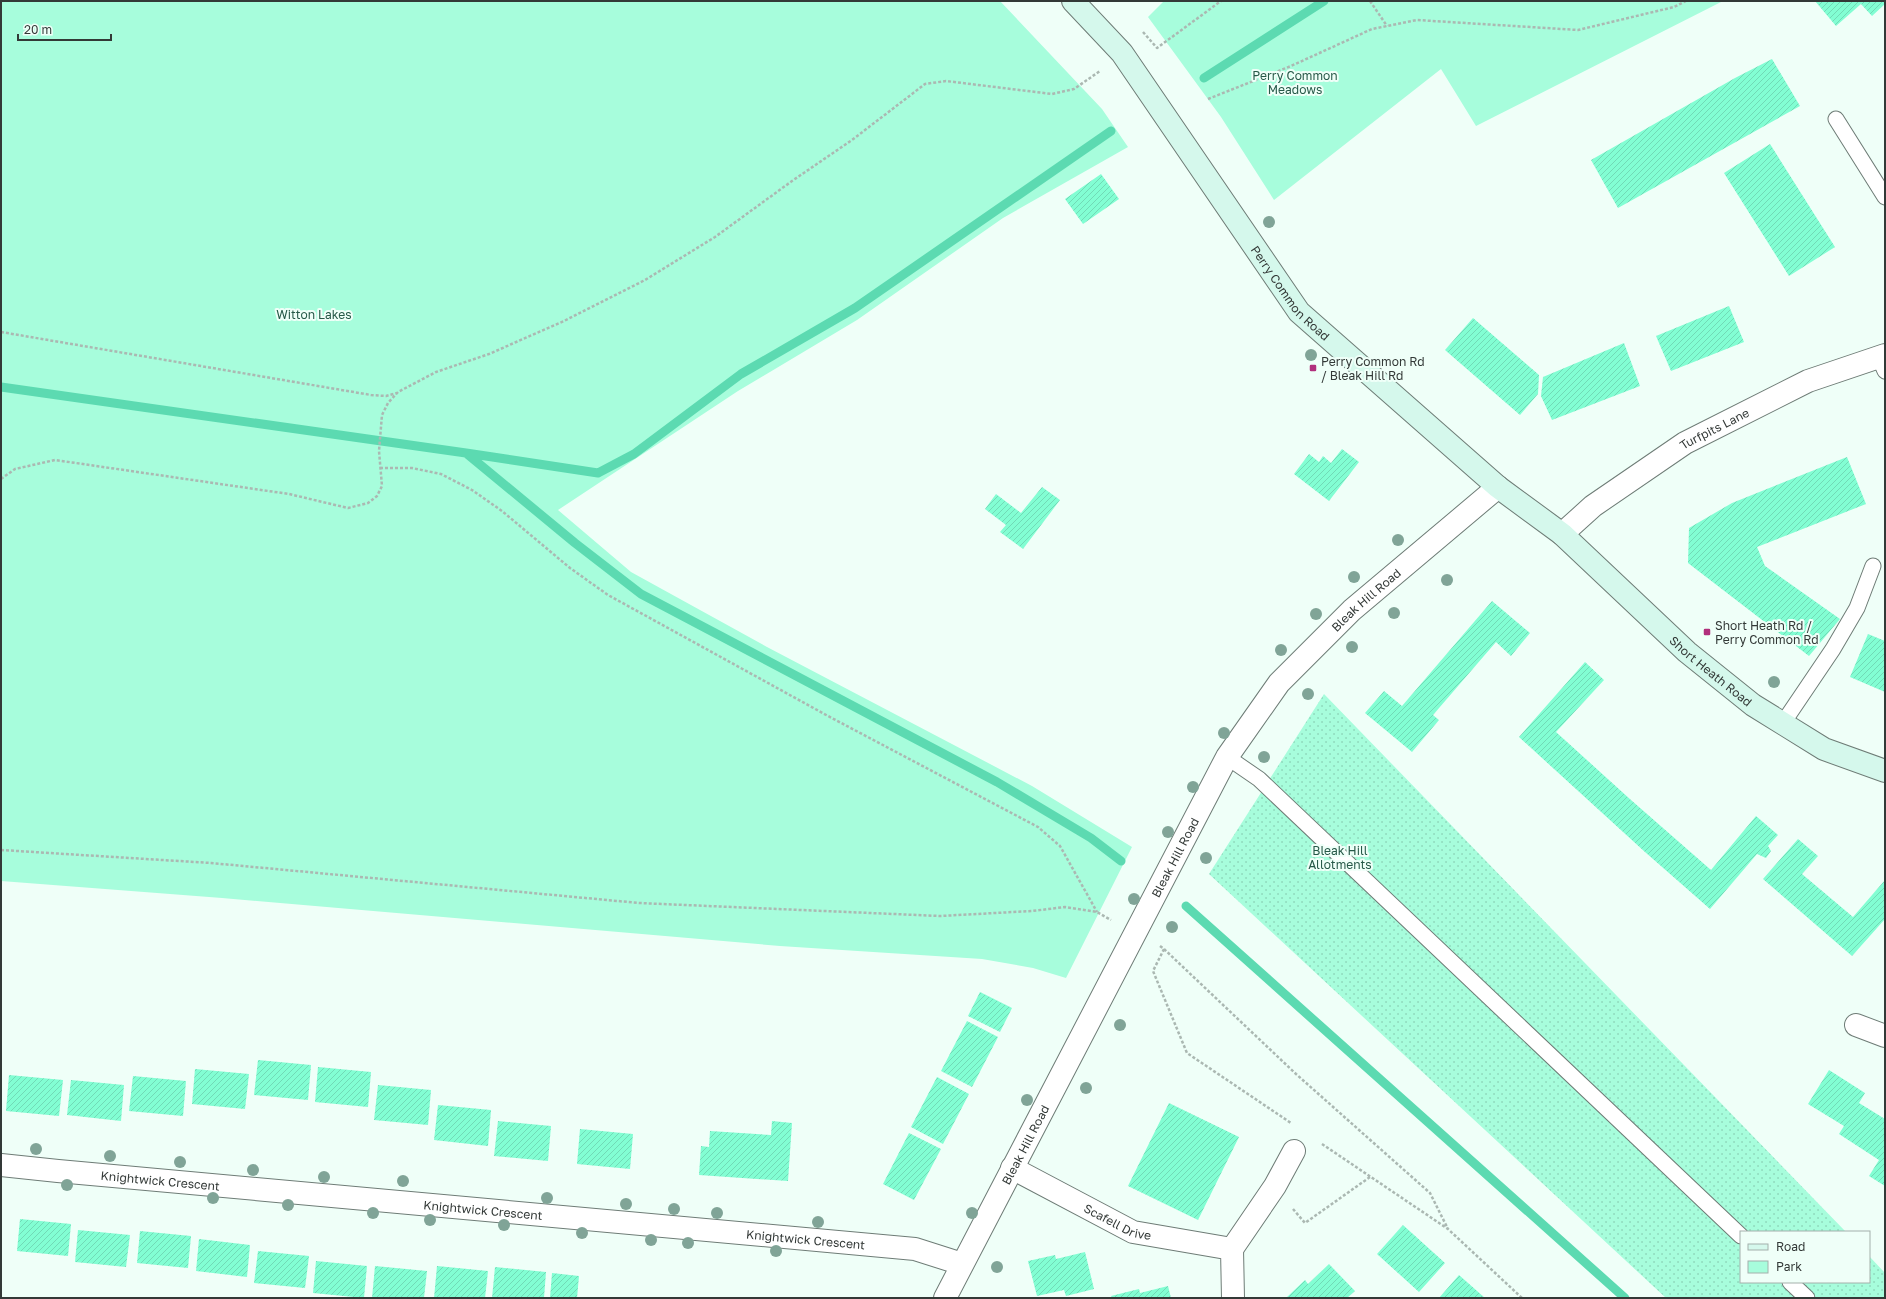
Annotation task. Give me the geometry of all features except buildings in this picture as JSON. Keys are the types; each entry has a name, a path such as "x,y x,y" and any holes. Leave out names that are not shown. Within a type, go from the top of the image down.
{"street":[{"name":"Perry Common Road","path":"1073,1 1122,53 1299,312 1498,487 1562,534"},
{"name":"Turfpits Lane","path":"1562,534 1592,506 1685,443 1808,381 1883,361"},
{"name":"Bleak Hill Road","path":"945,1298 1227,756 1285,677 1352,610 1498,487"},
{"name":"Short Heath Road","path":"1562,534 1687,652 1753,705 1824,749 1885,771"},
{"path":"1856,1025 1885,1036"},
{"path":"1233,1298 1232,1249 1275,1186 1294,1151"},
{"name":"Knightwick Crescent","path":"1,1165 915,1248 962,1264"},
{"name":"Scafell Drive","path":"1012,1168 1133,1232 1232,1249"}],"lane":[{"path":"1836,119 1885,198"},
{"path":"1783,723 1833,649 1858,608 1873,566"},
{"path":"1227,756 1259,779 1740,1235"},
{"path":"1791,1283 1807,1298"}],"path":[{"path":"1,332 371,395 386,396 398,392 436,372 489,354 564,321 645,280 715,237 792,181 852,140 925,84 946,81 1052,94 1074,89 1091,78 1122,53 1141,30 1157,48 1221,1"},
{"path":"1370,1 1387,26"},
{"path":"1208,99 1290,66 1372,28 1417,20 1578,30 1674,7 1686,1"},
{"path":"1,479 15,469 55,460 289,494 348,508 368,503 377,496 382,486 379,451 382,415 388,403 398,392"},
{"path":"380,468 412,468 441,474 472,490 502,511 570,568 608,595 828,716 1038,827 1060,846 1097,912"},
{"path":"1,850 211,864 639,903 940,916 1032,911 1065,907 1097,912 1134,933"},
{"path":"1292,1124 1187,1053 1153,971 1164,948 1296,1074 1430,1194 1448,1229"},
{"path":"1318,1142 1448,1229 1522,1298"},
{"path":"1275,1186 1304,1223 1370,1177"}],"green space":[{"name":"Witton Lakes","path":"1,1 1000,1 1102,109 1128,147 1003,218 857,320 738,391 558,510 631,572 767,647 1032,786 1132,847 1066,978 1033,968 982,959 780,946 222,898 1,881"},
{"name":"Perry Common Meadows","path":"1164,1 1723,1 1476,126 1441,69 1274,200 1221,117 1148,17"},
{"name":"Bleak Hill Allotments","path":"1324,694 1845,1231 1740,1231 1740,1283 1870,1283 1870,1257 1885,1273 1885,1298 1666,1298 1209,874"}],"waterway":[{"path":"1204,78 1324,1"},
{"path":"466,453 598,473 634,454 741,374 855,308 1111,131"},
{"path":"1,387 466,453 575,543 641,594 997,782 1091,838 1121,861"},
{"path":"1186,906 1625,1298"}],"place":[{"name":"Perry Common Rd / Bleak Hill Rd","path":"1313,368"},
{"name":"Short Heath Rd / Perry Common Rd","path":"1707,632"}]}
